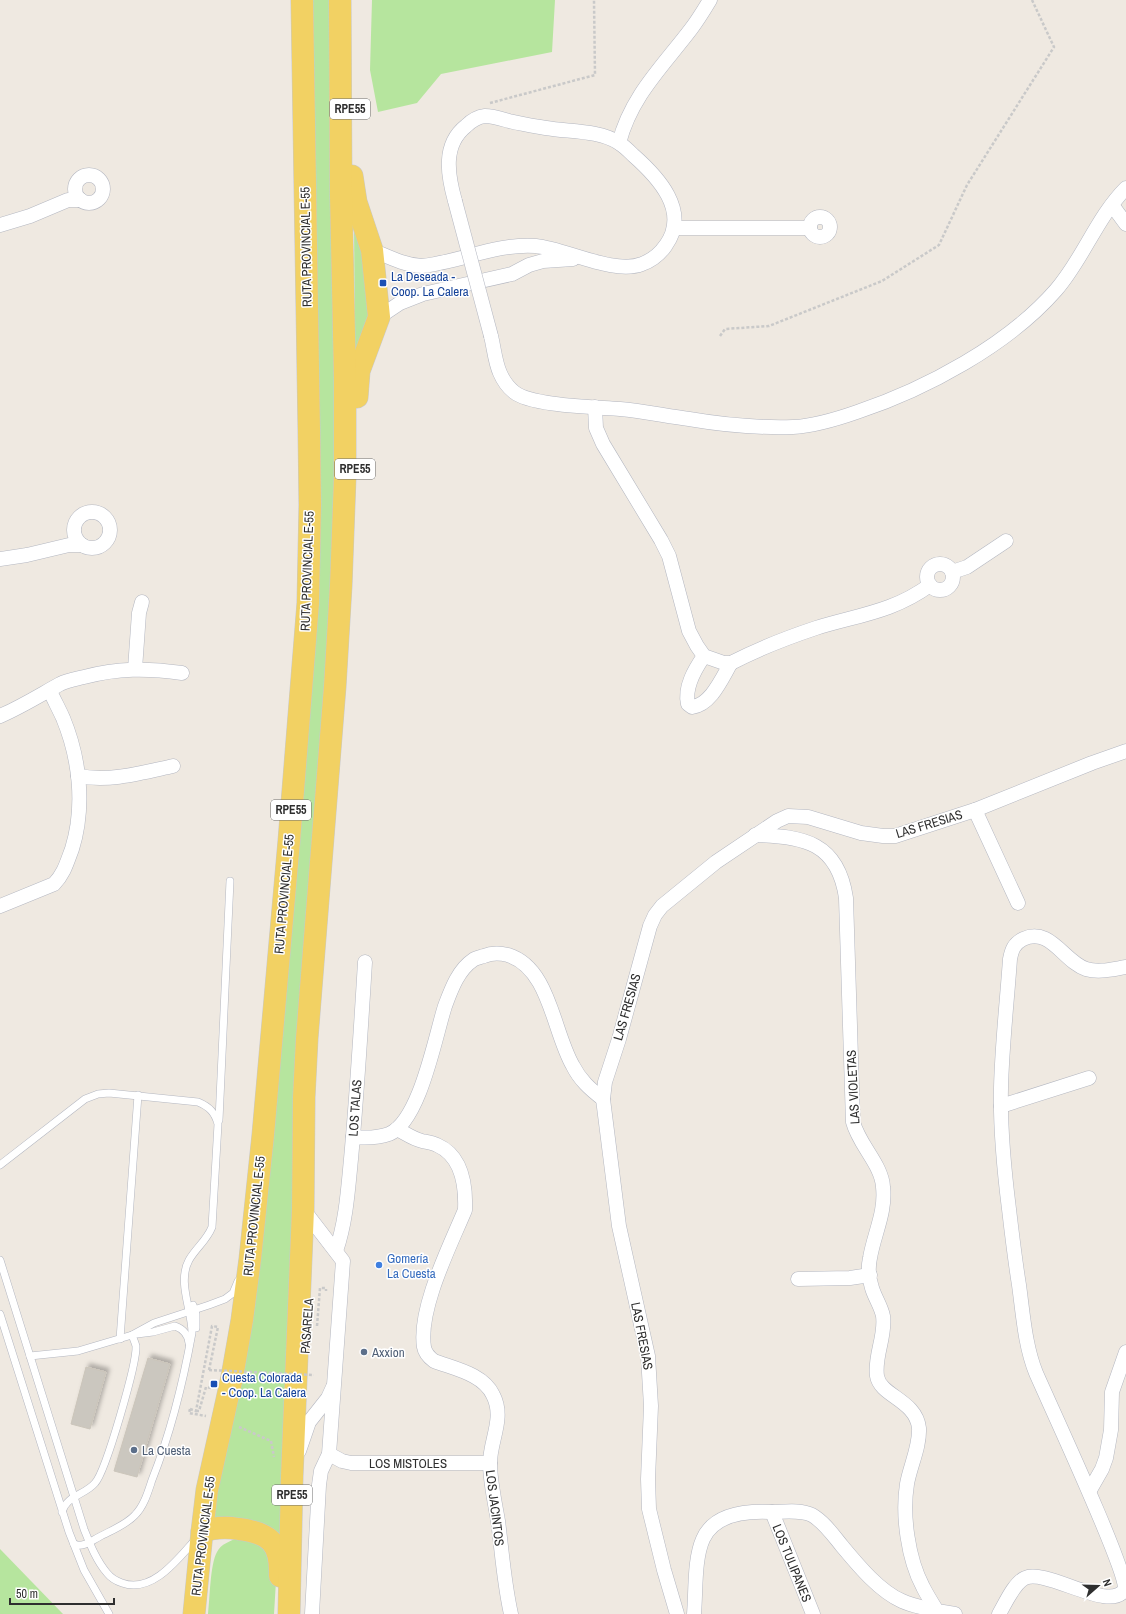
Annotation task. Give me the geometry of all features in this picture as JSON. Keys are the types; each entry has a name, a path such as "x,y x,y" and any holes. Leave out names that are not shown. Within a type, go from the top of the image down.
{"main road":[{"name":"RUTA PROVINCIAL E-55","path":"195,1609 207,1490 242,1320 263,1135 308,603 309,436 302,0"},
{"name":"RPE55","path":"289,1614 292,1476 303,1209 306,1038 342,585 345,477 345,380 341,175 340,0"},
{"name":"RPE55","path":"342,585 354,529 357,390 359,370 379,317 372,250 356,202 351,172 350,22 347,0"},
{"name":"RPE55","path":"202,1532 220,1528 248,1529 269,1538 280,1559 280,1590 289,1614"},
{"name":"RPE55","path":"195,1609 206,1582 210,1552 213,1546 220,1537 240,1529"}],"street":[{"path":"619,143 623,126 639,96 693,27 710,0"},
{"path":"372,250 401,262 422,266 510,247 537,246 607,264 628,266 641,265 652,260 661,252 670,239 674,228 674,215 670,197 662,184 648,168 619,143 603,136 544,128 485,116 476,119 462,129 450,149 448,162 449,176 455,201 491,336 500,372 515,392 526,398 541,402 633,410 737,426 796,427 823,423 880,405 916,389 979,353 1025,320 1041,306 1067,276 1112,205 1126,188"},
{"path":"0,225 30,216 74,196"},
{"path":"1112,205 1126,224"},
{"path":"674,228 810,228"},
{"path":"510,247 516,251 520,257 519,266 512,274"},
{"path":"379,317 408,299 512,274 529,265 543,261 586,258"},
{"path":"595,407 596,428 603,444 661,540 669,556 689,631 704,656 724,663 730,663 781,640 898,605 912,598 930,585"},
{"path":"952,572 967,567 1006,541"},
{"path":"0,559 26,555 75,542"},
{"path":"941,564 948,567 952,572 951,583 946,588 938,589 930,585 927,578 933,566 941,564"},
{"path":"134,669 139,613 142,602"},
{"path":"704,656 698,665 687,692 688,704 692,707 697,707 710,696 730,663"},
{"path":"0,716 70,680 109,671 134,669 182,673"},
{"path":"0,906 54,884 59,879 66,866 75,838 79,818 78,776 71,739 50,691"},
{"name":"LAS FRESIAS","path":"677,1614 664,1570 649,1509 648,1479 651,1406 648,1356 619,1226 603,1099 605,1082 619,1039 650,926 655,915 676,893 710,866 755,835 788,816 799,816 861,833 895,836 976,810 1092,763 1126,751"},
{"path":"78,776 94,779 106,779 173,766"},
{"path":"976,810 1018,903"},
{"name":"LAS VIOLETAS","path":"755,835 797,838 811,844 830,856 838,868 843,881 846,898 853,1122 856,1133 879,1173 884,1186 883,1203 870,1259 872,1288 882,1316 883,1329 877,1377 881,1385 909,1408 918,1423 918,1442 907,1484 904,1507 906,1530 922,1586 937,1611"},
{"path":"999,1614 1013,1590 1025,1578 1037,1577 1101,1601 1114,1599 1121,1595 1126,1587 1114,1544 1030,1356 1017,1273 1003,1159 1001,1088 1010,959 1012,950 1016,943 1025,938 1036,936 1045,938 1085,968 1095,971 1126,967"},
{"path":"353,1137 370,1138 389,1134 397,1129 408,1115 419,1095 439,1025 450,993 456,981 462,971 473,960 489,954 504,954 517,958 525,963 534,973 543,990 572,1065 582,1081 603,1099"},
{"name":"LOS TALAS","path":"336,1252 344,1219 353,1137 365,962"},
{"path":"1001,1106 1089,1078"},
{"name":"LOS JACINTOS","path":"397,1129 411,1137 436,1144 448,1150 455,1160 462,1177 465,1193 465,1210 427,1306 424,1331 424,1348 428,1357 434,1361 477,1377 485,1383 493,1394 496,1403 498,1414 497,1427 490,1463 506,1590 511,1614"},
{"path":"303,1209 343,1260 329,1454 321,1472 319,1485 312,1614"},
{"path":"798,1279 850,1278 870,1275"},
{"path":"1090,1490 1106,1458 1111,1430 1112,1392 1126,1352"},
{"path":"292,1476 302,1440 309,1422 328,1398 335,1381"},
{"name":"LOS MISTOLES","path":"329,1454 342,1461 351,1463 490,1463"},
{"path":"694,1614 699,1556 704,1537 712,1527 734,1514 752,1511 803,1512 811,1514 820,1521 854,1560 889,1593 902,1601 937,1611 955,1614"},
{"name":"LOS TULIPANES","path":"772,1512 813,1614"}],"lane":[{"path":"74,1544 83,1546 127,1521 135,1515 145,1498 170,1430 190,1347 196,1330 193,1311 185,1283 185,1271 189,1259 209,1235 212,1227 230,881"},
{"path":"0,1165 85,1099 98,1094 109,1093 138,1095 198,1102 206,1105 215,1114 218,1124"},
{"path":"120,1339 138,1095"},
{"name":"RPE55","path":"252,1164 263,1135"},
{"path":"0,1260 73,1497 89,1542 100,1564 112,1578 125,1584 138,1585 153,1580 166,1570 202,1532"},
{"path":"30,1356 78,1351 120,1339 154,1323 209,1306 225,1299 233,1293 236,1288 240,1272"},
{"path":"190,1347 193,1311"},
{"path":"0,1314 62,1512 84,1570 109,1614"},
{"path":"132,1334 153,1332 175,1326 183,1330 187,1335 190,1347"},
{"path":"62,1512 66,1502 90,1489 97,1482 108,1457 132,1373 136,1347 132,1334"}],"path":[{"path":"487,105 492,101 595,75 594,0"},
{"path":"720,336 725,329 769,326 882,281 939,245 967,185 1054,46 1032,0"},
{"name":"PASARELA","path":"317,1327 320,1288 326,1288 325,1295"},
{"path":"196,1410 212,1326 218,1327 210,1370 314,1375"},
{"path":"212,1389 206,1387 199,1411 190,1409 189,1413 222,1419 270,1441 274,1459"}],"green space":[{"path":"310,0 334,0 338,475 283,1547 258,1522 242,1519 211,1521 300,815"},
{"path":"372,0 555,0 552,52 441,74 417,103 378,112 370,70"},
{"path":"354,224 362,244 370,316 355,350"},
{"path":"238,1538 262,1542 276,1581 274,1614 208,1614 215,1557 221,1547"},
{"path":"0,1549 63,1614 0,1614"}],"building":[{"path":"148,1358 170,1364 137,1477 114,1471"},
{"path":"86,1367 106,1372 90,1429 71,1424"}],"place":[{"name":"La Deseada - Coop. La Calera","path":"383,283"},
{"name":"Gomería La Cuesta","path":"379,1265"},
{"name":"Axxion","path":"364,1352"},
{"name":"Cuesta Colorada - Coop. La Calera","path":"214,1384"},
{"name":"La Cuesta","path":"134,1450"}]}
